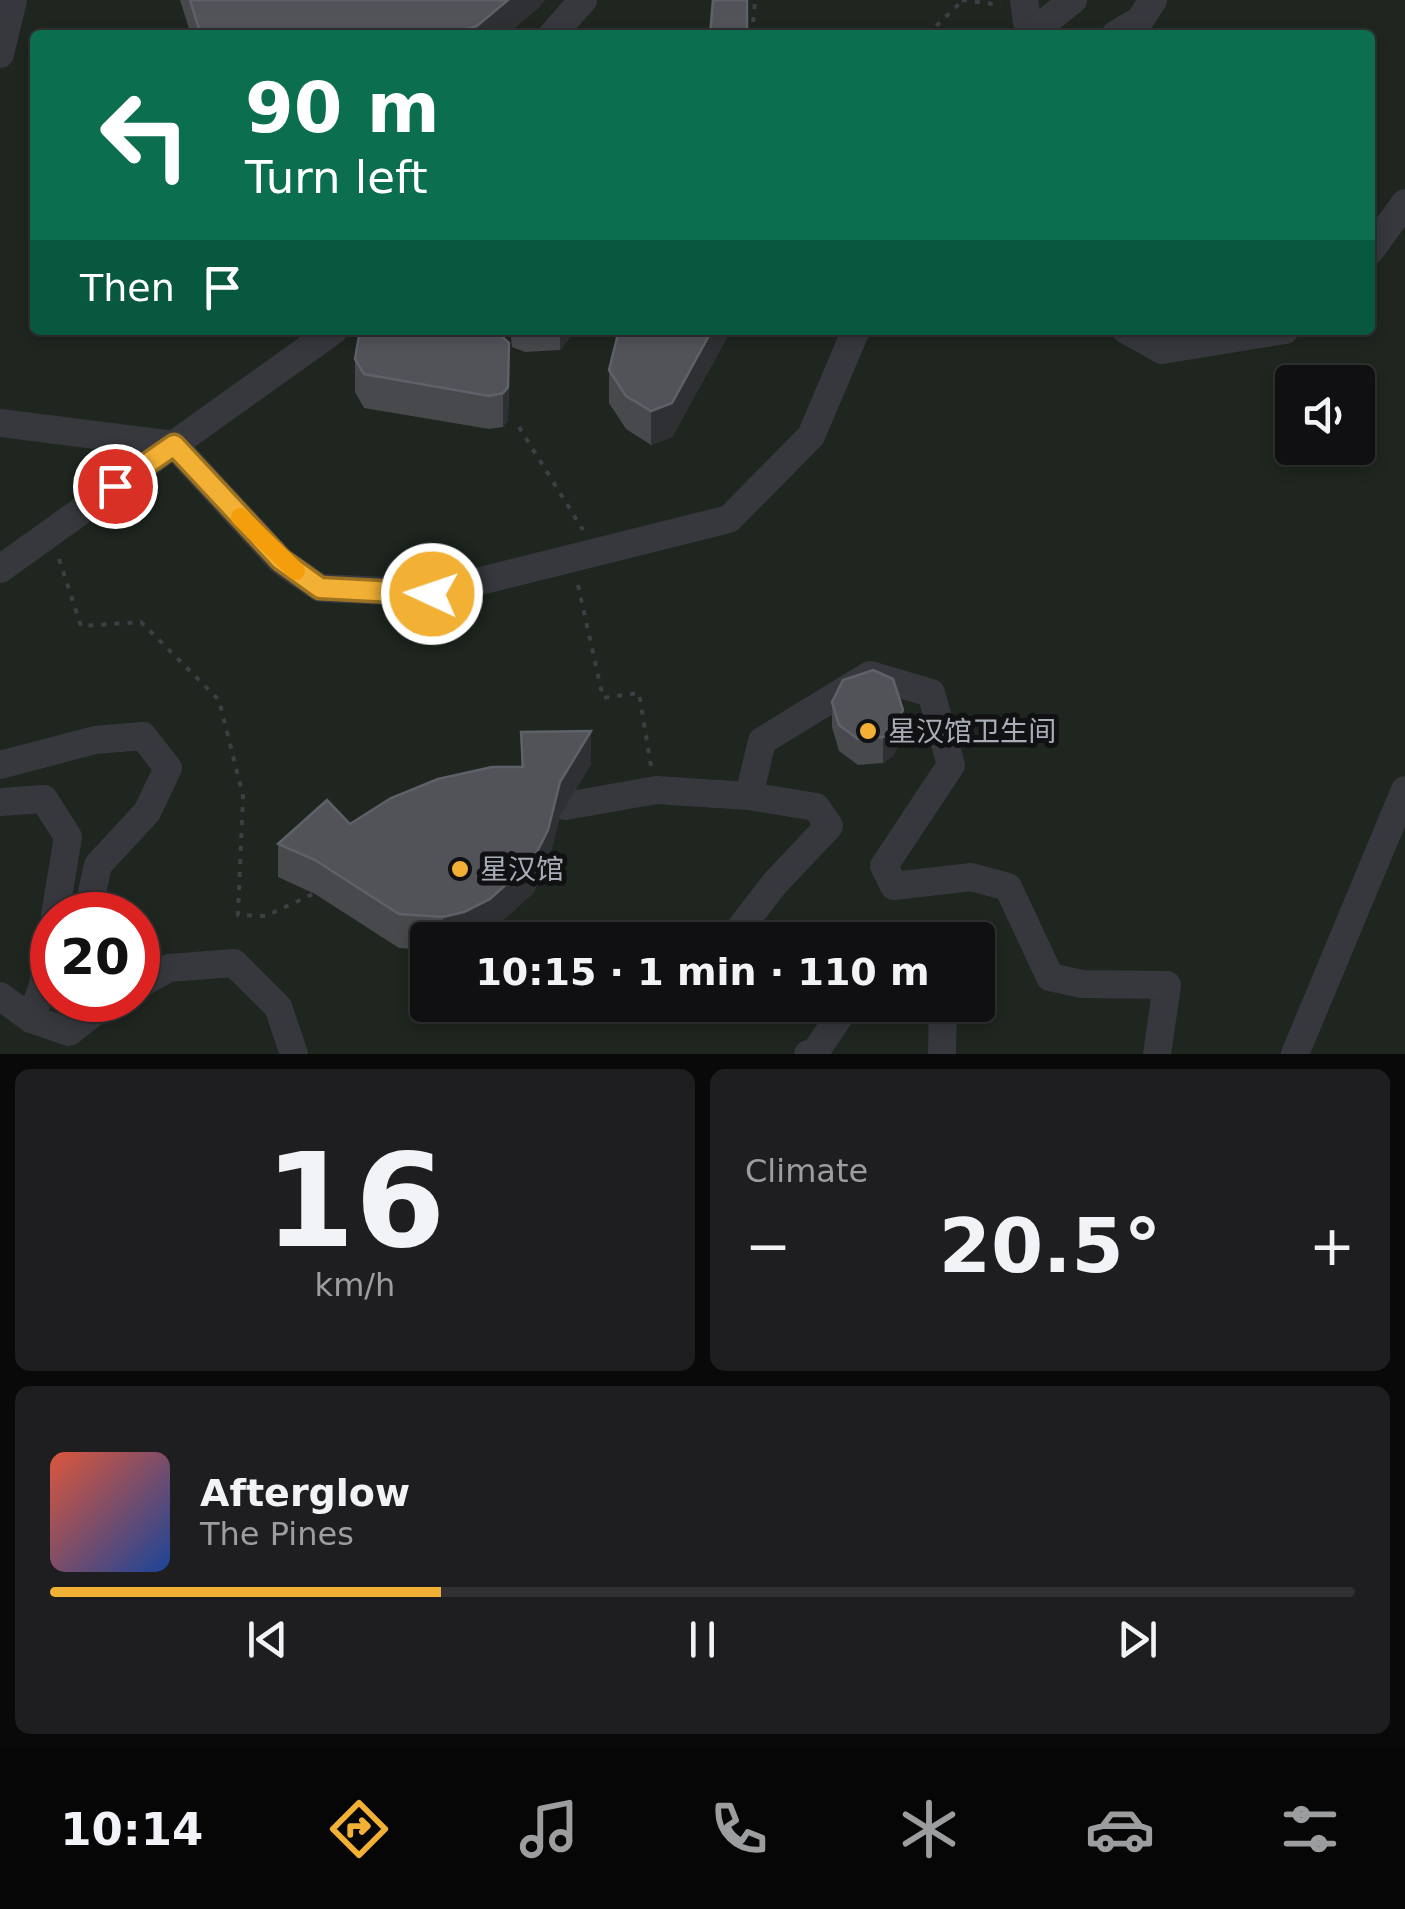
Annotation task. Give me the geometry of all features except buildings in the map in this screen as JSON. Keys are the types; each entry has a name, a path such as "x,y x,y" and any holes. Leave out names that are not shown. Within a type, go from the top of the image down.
{"lane":[{"path":"0,54 13,0"},
{"path":"556,30 583,0"},
{"path":"1027,19 1073,0"},
{"path":"1123,30 1140,20 1153,0"},
{"path":"1375,244 1405,202"},
{"path":"0,566 327,335"},
{"path":"0,423 174,445 281,560 320,588 432,594 729,519 811,436 854,335"},
{"path":"1135,335 1162,350 1254,335"},
{"path":"749,796 762,741 870,675 931,694 952,765 884,866 894,886 970,877 1008,887 1050,977 1082,984 1167,985 1157,1054"},
{"path":"0,765 94,740 143,736 168,768 147,812 98,865 93,892"},
{"path":"566,806 656,790 749,796 816,807 829,826 775,883 745,922"},
{"path":"1297,1053 1405,790"},
{"path":"0,802 44,798 68,837 59,892"},
{"path":"160,973 170,968 234,963 278,1008 294,1054"},
{"path":"0,996 30,1018"},
{"path":"40,1022 69,1032 74,1022"},
{"path":"808,1054 816,1051 836,1022"},
{"path":"942,1054 943,1022"}],"path":[{"path":"753,30 756,0"},
{"path":"932,30 962,0 1027,19"},
{"path":"518,428 581,524"},
{"path":"51,532 81,626 141,622 219,700 243,796 238,915 266,916 315,894"},
{"path":"572,558 603,698 639,693 656,790"}],"shaded area":[{"path":"0,0 1405,0 1405,1054 0,1054"}],"slow traffic":[{"path":"240,517 296,571"}],"place":[{"name":"星汉馆卫生间","path":"868,731"},
{"name":"星汉馆","path":"460,869"}],"route":[{"path":"115,486 174,445 281,560 320,588 432,594"}]}
